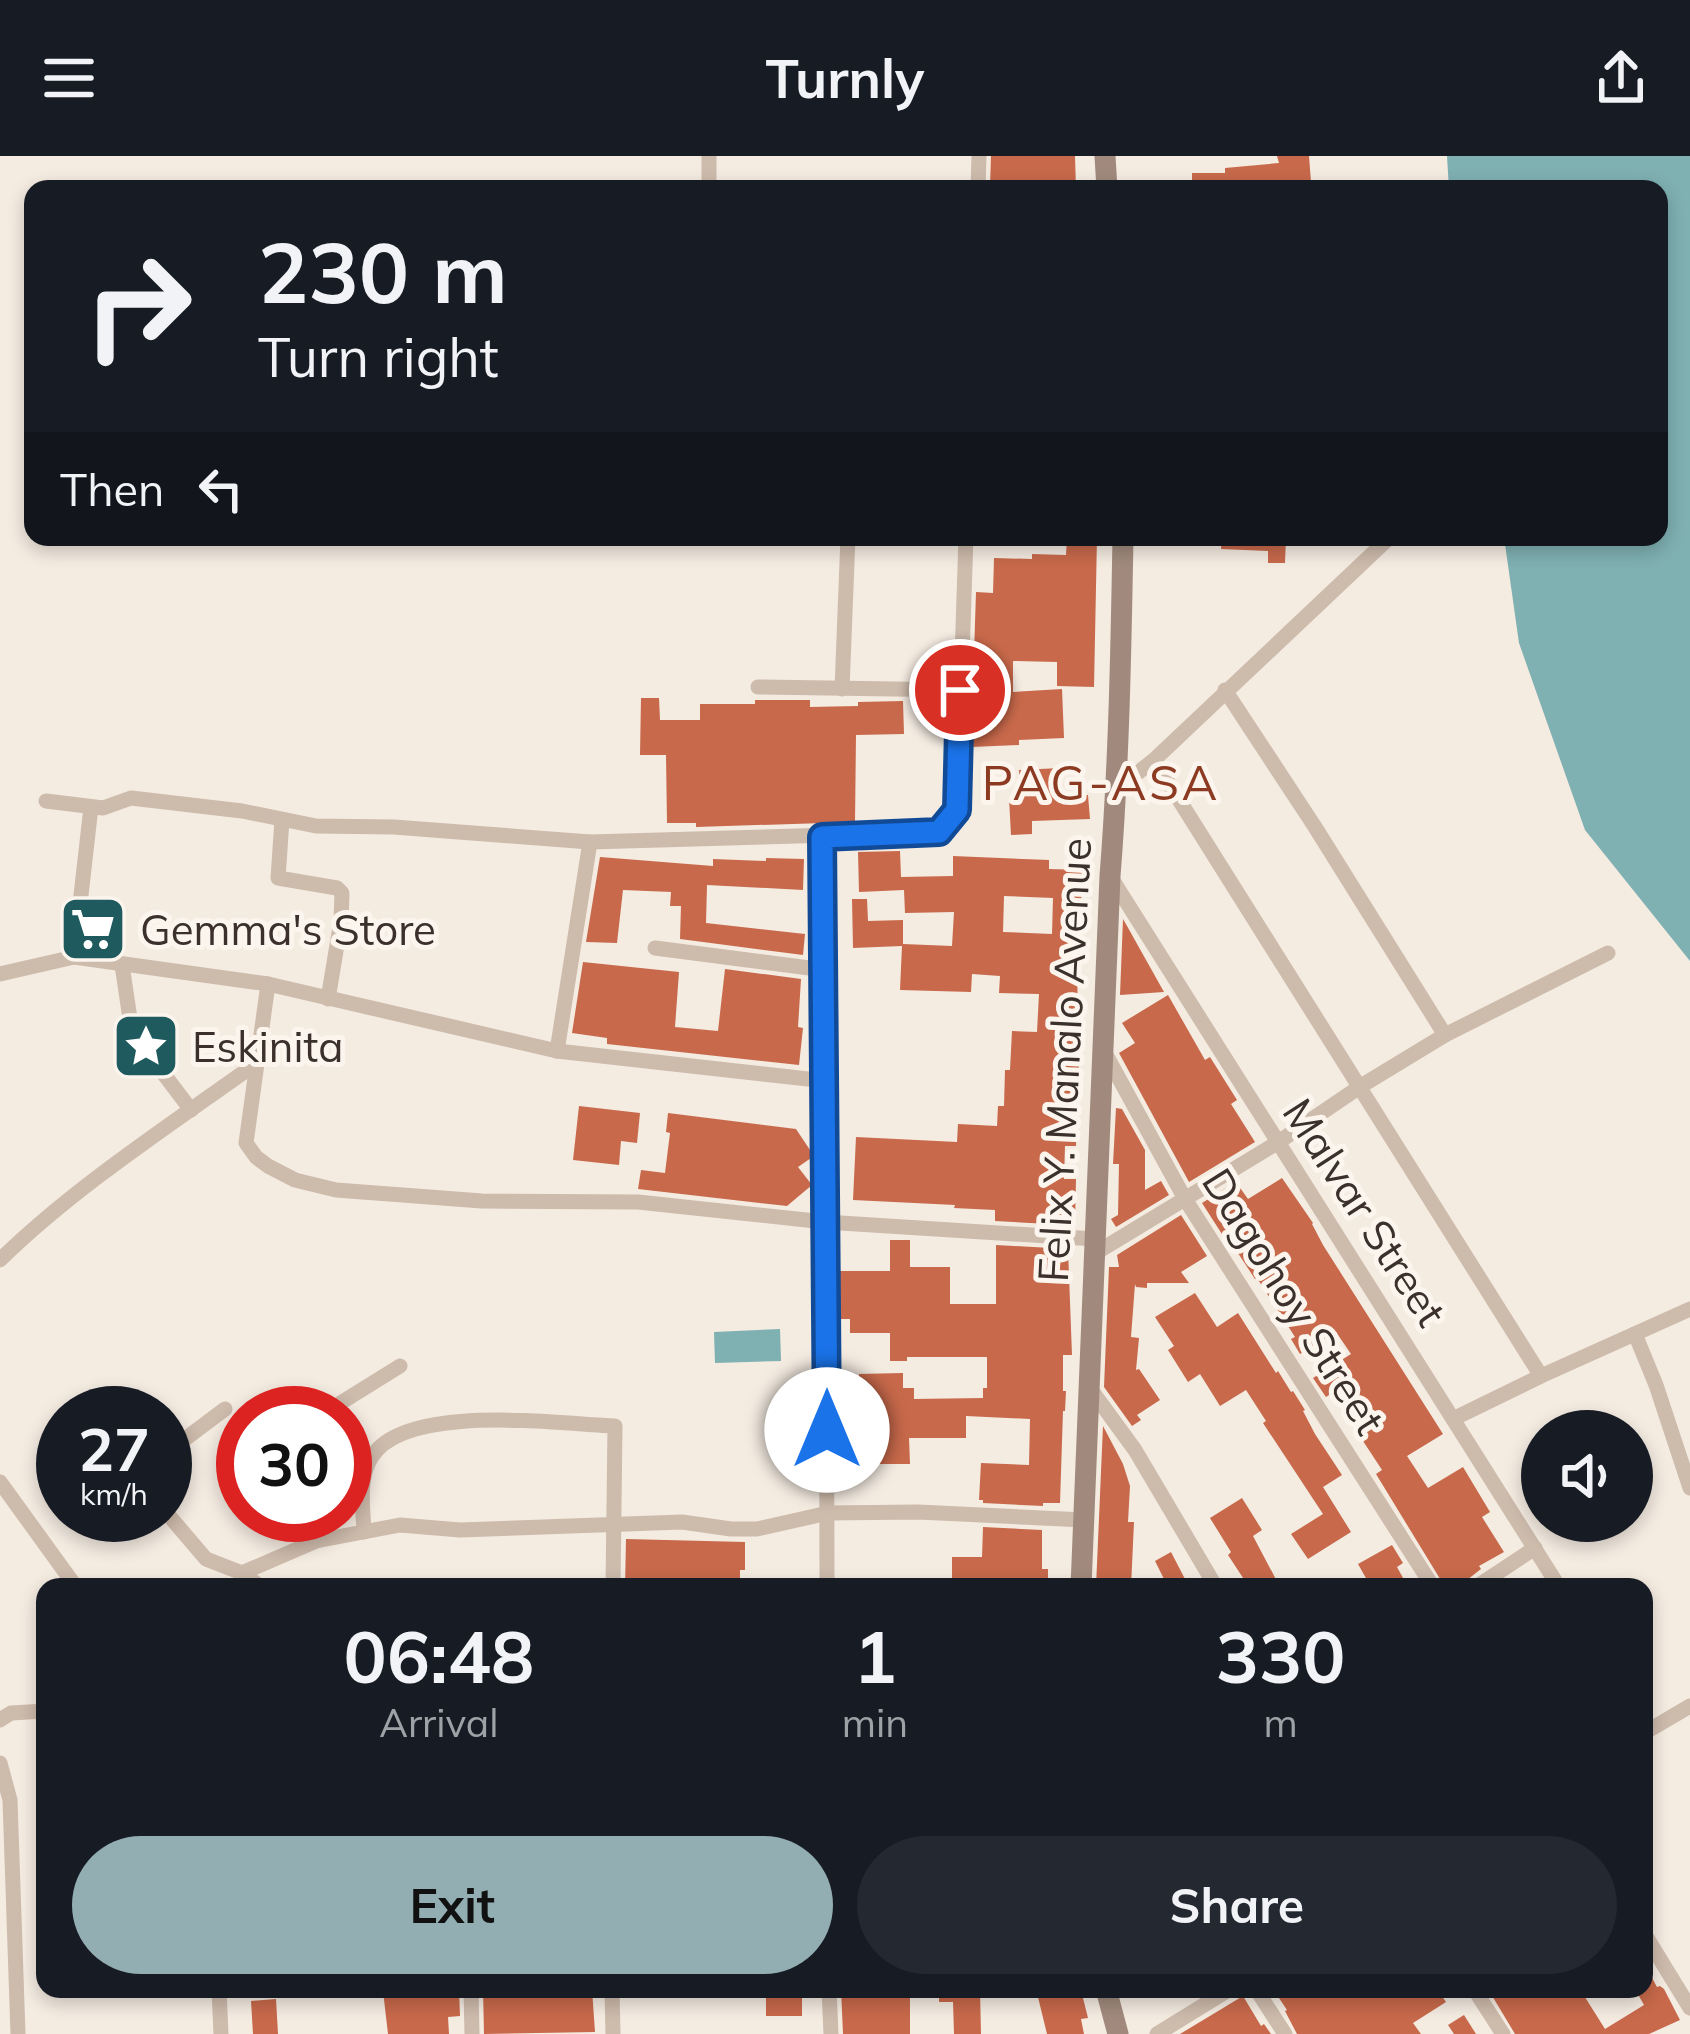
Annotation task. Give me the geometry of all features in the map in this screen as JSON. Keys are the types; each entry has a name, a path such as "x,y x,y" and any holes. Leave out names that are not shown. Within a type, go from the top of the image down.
{"main road":[{"name":"Felix Y. Manalo Avenue","path":"1081,1578 1117,789 1123,546"},
{"path":"1108,1998 1118,2034"}],"street":[{"path":"842,689 848,546"},
{"path":"46,801 103,808 131,798 242,811 316,826 590,842 939,832 957,810 966,546"},
{"path":"1117,789 1154,760 1380,546"},
{"path":"758,687 960,690"},
{"path":"1226,690 1444,1035"},
{"path":"1154,760 1541,1376"},
{"path":"74,957 91,807"},
{"path":"282,820 278,878 337,888 342,893 328,999"},
{"path":"822,837 827,1578"},
{"path":"556,1051 590,842"},
{"name":"Malvar Street","path":"1110,876 1553,1578"},
{"path":"655,948 824,970"},
{"path":"268,984 246,1143 256,1157 296,1180 336,1190 482,1201 638,1202 1094,1247 1185,1199 1444,1035 1607,953"},
{"path":"0,974 74,957 268,984 556,1051 826,1081"},
{"path":"122,964 132,1032 191,1110"},
{"name":"Dagohoy Street","path":"1102,1048 1185,1199 1427,1578"},
{"path":"0,1260 26,1235 257,1062"},
{"path":"1455,1418 1690,1310"},
{"path":"1635,1334 1690,1488"},
{"path":"368,1386 400,1366"},
{"path":"1089,1388 1135,1450 1211,1578"},
{"path":"192,1433 216,1415"},
{"path":"372,1455 389,1438 468,1419 615,1426 613,1578"},
{"path":"0,1482 69,1578"},
{"path":"372,1530 400,1525 460,1530 682,1522 757,1529 828,1513 1084,1520"},
{"path":"192,1542 206,1559 249,1578"},
{"path":"242,1573 314,1542"},
{"path":"1490,1578 1535,1548"},
{"path":"1653,1727 1690,1706"},
{"path":"0,1720 11,1713 36,1712"},
{"path":"0,1763 10,1800 18,2034"},
{"path":"1653,1948 1690,2008"},
{"path":"219,1998 221,2034"},
{"path":"471,1998 472,2034"},
{"path":"612,1998 613,2034"},
{"path":"829,1998 831,2034"},
{"path":"1156,2034 1215,1998"},
{"path":"1262,1998 1286,2034"},
{"path":"1480,1998 1504,2034"}],"water":[{"path":"1447,156 1690,156 1690,961 1585,830 1519,643 1505,546 1668,546 1668,180 1448,180"},
{"path":"780,1329 781,1361 715,1363 714,1332"}],"building":[{"path":"991,156 1075,156 1076,180 990,180"},
{"path":"1277,156 1309,156 1311,180 1192,180 1192,173 1225,173 1225,168 1279,163"},
{"path":"1066,546 1097,546 1094,687 1057,686 1057,662 1013,661 1013,692 1062,689 1064,738 971,747 976,592 993,593 994,558 1066,555"},
{"path":"1286,546 1285,563 1268,563 1268,551 1221,549"},
{"path":"641,698 659,698 660,720 700,720 700,704 810,700 810,707 903,701 904,734 856,735 855,822 696,827 696,823 667,823 666,755 640,755"},
{"path":"1061,768 1063,796 1088,795 1090,819 1032,821 1032,834 1011,835 1009,798 1020,797 1019,770"},
{"path":"900,851 901,877 953,876 953,856 1049,860 1049,869 1083,870 1077,966 1079,1070 1072,1070 1070,1109 1077,1109 1076,1146 1065,1146 1064,1179 1076,1179 1075,1222 995,1221 995,1210 853,1200 856,1137 957,1142 958,1124 997,1126 998,1106 1004,1106 1005,1070 1010,1070 1012,1031 1037,1032 1039,994 999,993 1000,976 972,974 971,992 900,990 902,946 853,948 852,899 867,899 868,921 903,920 903,944 952,946 954,912 905,913 904,890 859,892 858,852","holes":["1004,896 1053,898 1052,934 1003,932"]},
{"path":"600,857 713,866 713,859 804,859 803,890 707,885 706,923 805,934 803,955 680,939 681,906 670,906 671,892 623,890 617,943 586,942"},
{"path":"1123,919 1127,926 1164,992 1120,995"},
{"path":"583,962 679,972 675,1027 718,1031 725,969 801,979 799,1065 607,1044 607,1038 572,1033"},
{"path":"1168,995 1205,1060 1210,1057 1237,1100 1231,1104 1255,1142 1189,1182 1119,1053 1135,1043 1122,1023"},
{"path":"579,1106 640,1113 637,1143 621,1141 619,1165 573,1160"},
{"path":"1116,1108 1122,1109 1145,1150 1145,1190 1161,1181 1169,1195 1116,1227 1111,1219 1118,1215 1119,1164 1113,1164"},
{"path":"668,1113 796,1129 814,1156 798,1167 812,1185 787,1206 638,1189 641,1170 665,1173"},
{"path":"1282,1178 1443,1434 1407,1456 1428,1488 1463,1467 1490,1512 1482,1517 1504,1552 1479,1566 1470,1578 1440,1578 1376,1474 1382,1470 1351,1416 1335,1391 1326,1397 1313,1378 1351,1354 1336,1332 1300,1354 1291,1339 1295,1337 1257,1278 1202,1203 1236,1182 1248,1199"},
{"path":"1181,1215 1207,1256 1181,1272 1189,1283 1147,1283 1147,1288 1135,1284 1131,1337 1139,1338 1136,1370 1160,1400 1137,1415 1141,1420 1132,1426 1104,1387 1109,1267 1119,1267 1117,1255"},
{"path":"890,1240 910,1240 910,1267 950,1267 950,1304 996,1304 996,1245 1068,1249 1072,1355 1063,1355 1066,1391 1060,1503 1043,1506 979,1500 981,1463 1029,1465 1030,1419 966,1416 966,1438 909,1438 910,1464 872,1464 871,1402 859,1403 859,1374 903,1373 903,1388 914,1388 914,1399 983,1398 983,1388 987,1388 987,1357 890,1361 890,1333 850,1333 850,1319 838,1319 838,1271 890,1271"},
{"path":"1195,1293 1217,1327 1238,1313 1293,1391 1342,1475 1323,1487 1351,1532 1308,1559 1291,1534 1323,1514 1246,1390 1220,1406 1200,1374 1188,1382 1168,1350 1174,1346 1155,1317"},
{"path":"1103,1426 1123,1464 1130,1486 1128,1522 1134,1522 1131,1578 1096,1578"},
{"path":"1242,1498 1262,1530 1253,1536 1275,1578 1243,1578 1210,1518"},
{"path":"983,1527 1042,1530 1042,1569 1048,1569 1048,1578 952,1578 952,1557 982,1557"},
{"path":"626,1539 745,1542 745,1570 740,1570 740,1578 625,1578"},
{"path":"1392,1545 1403,1563 1397,1567 1403,1578 1366,1578 1358,1564"},
{"path":"1171,1552 1184,1578 1164,1578 1155,1561"},
{"path":"1653,1980 1664,1989 1680,2020 1649,2034 1515,2034 1493,1998 1586,1998 1605,2029 1644,2005 1640,1998 1653,1998"},
{"path":"384,1998 459,1998 460,2016 448,2017 449,2034 388,2034"},
{"path":"483,1998 593,1998 595,2032 484,2034"},
{"path":"766,1998 802,1998 802,2016 766,2016"},
{"path":"841,1998 910,1998 910,2034 843,2034"},
{"path":"939,1998 980,1998 981,2034 954,2034 953,2002 939,2002"},
{"path":"1038,1998 1083,1998 1088,2018 1081,2019 1084,2034 1047,2034"},
{"path":"1244,1998 1271,2034 1180,2034"},
{"path":"1279,1998 1443,1998 1446,2002 1413,2023 1421,2034 1297,2034"},
{"path":"276,1999 278,2034 253,2034 251,2001"},
{"path":"1464,2015 1476,2034 1454,2034 1448,2025"}],"place":[{"name":"Gemma's Store","path":"93,929"},
{"name":"Eskinita","path":"146,1046"}],"district":[{"name":"PAG-ASA","path":"1101,782"}],"route":[{"path":"827,1430 822,837 939,832 957,810 960,690"}]}
